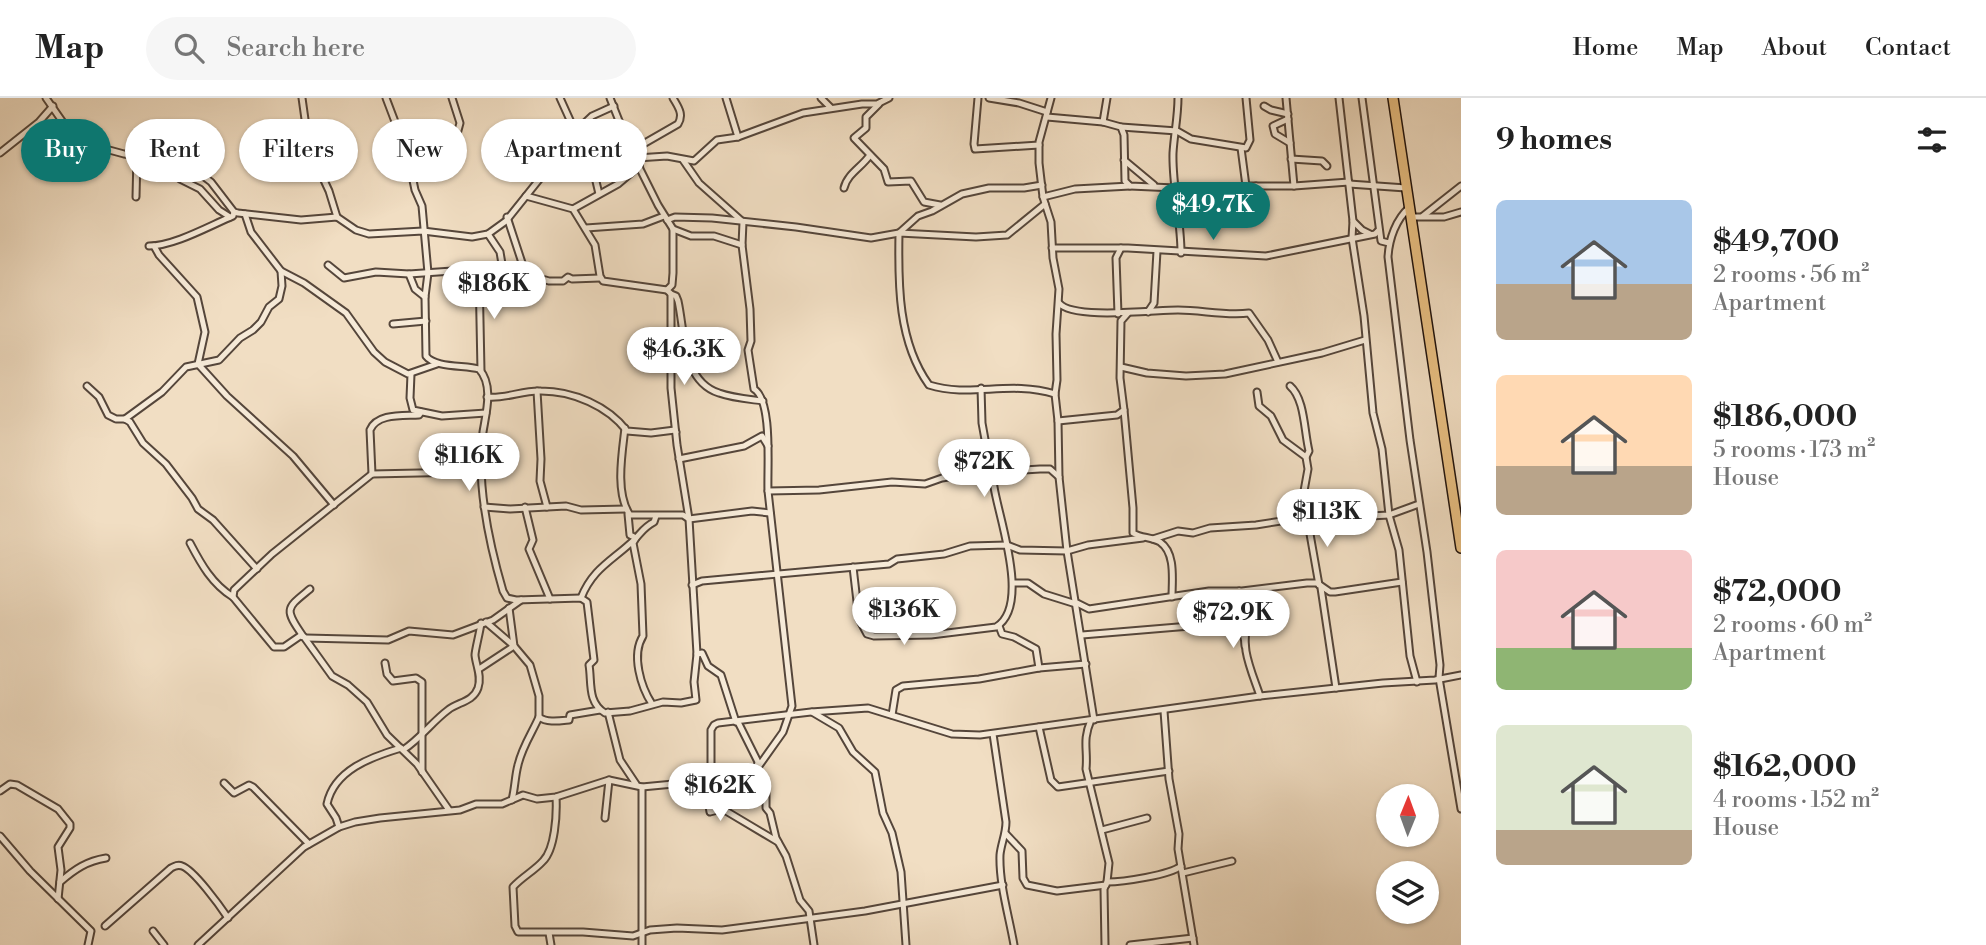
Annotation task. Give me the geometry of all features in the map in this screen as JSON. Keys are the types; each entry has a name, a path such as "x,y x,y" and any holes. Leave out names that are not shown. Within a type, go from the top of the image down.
{"highway":[{"path":"1393,98 1457,493 1461,548"}],"street":[{"path":"46,98 76,141 125,152"},
{"path":"302,98 309,148 329,191 337,217"},
{"path":"386,98 394,119"},
{"path":"453,98 459,119"},
{"path":"559,98 569,119"},
{"path":"610,98 619,119"},
{"path":"647,142 678,124 681,112 673,98"},
{"path":"726,98 738,136"},
{"path":"821,98 832,108"},
{"path":"889,98 868,114 866,128 854,136 884,169 888,183 911,181 924,202 940,205"},
{"path":"978,98 975,149 1039,145"},
{"path":"989,98 1019,103 1047,115 1121,127 1177,131 1191,139 1241,148 1249,146 1246,98"},
{"path":"1051,98 1039,145 1044,201 1051,222 1052,248 1059,284 1056,334 1058,380 1055,394 1059,477 1067,551 1093,720 1084,748 1086,771 1109,863 1104,889 1105,945"},
{"path":"1103,122 1107,98"},
{"path":"1179,98 1173,153 1181,224 1181,253"},
{"path":"1286,98 1294,186"},
{"path":"1362,98 1375,186 1378,231 1381,241 1389,243"},
{"path":"1339,99 1353,222 1352,237 1363,316 1362,341 1366,349 1373,413 1382,449 1389,515 1398,539 1410,656 1417,682"},
{"path":"647,157 696,159 717,140 738,136 803,113 879,104"},
{"path":"0,153 39,122 53,106"},
{"path":"589,119 614,106"},
{"path":"1265,106 1288,117"},
{"path":"1288,117 1272,126 1275,134 1290,143"},
{"path":"1121,127 1124,135 1125,181 1130,186"},
{"path":"1241,148 1246,186"},
{"path":"844,188 847,177 863,165 870,155"},
{"path":"1291,159 1322,161 1327,166"},
{"path":"683,160 699,183 743,222"},
{"path":"1124,160 1156,187"},
{"path":"581,597 587,604 593,642 594,660 589,665 589,686 600,710 605,713 626,712 652,704 695,700 697,654 690,519 679,459 671,388 669,292 673,273 673,229 647,181"},
{"path":"136,182 136,197"},
{"path":"184,182 200,189 219,209 232,214 301,220 337,217 362,233 423,231 472,237 488,234 538,182"},
{"path":"211,182 232,214"},
{"path":"413,182 422,206 428,273 425,297 426,356 438,364 476,368 486,379 481,477 484,507 499,579 508,598 514,646"},
{"path":"597,182 600,194"},
{"path":"573,209 620,182"},
{"path":"1055,394 1035,388 948,390 931,386 926,380 905,327 899,283 899,233 920,215 958,196 984,189 1042,187 1057,192 1130,186 1220,190 1246,186 1349,183 1406,188"},
{"path":"1244,216 1255,205 1256,186"},
{"path":"1423,216 1461,187"},
{"path":"586,228 643,224 675,217 697,217 824,230 871,238 899,233 976,237 1007,235 1057,192"},
{"path":"526,196 573,209 595,245 600,278"},
{"path":"920,215 924,202"},
{"path":"1410,206 1399,221 1389,243 1388,257 1395,329 1427,552 1440,665 1439,678 1461,809"},
{"path":"1411,217 1444,217 1461,212"},
{"path":"198,364 205,332 197,297 151,246 198,232 232,214"},
{"path":"245,214 251,232 281,271 346,313 374,352 399,371 411,374 438,364"},
{"path":"507,217 526,275"},
{"path":"743,222 742,245 750,309 751,341 748,350 751,379 754,389 760,393 763,401 769,447 766,455 768,491 792,706 783,732 756,770"},
{"path":"1353,222 1371,234"},
{"path":"673,229 689,236 712,236 742,245"},
{"path":"1052,248 1121,248 1266,256 1378,231"},
{"path":"488,234 500,253 504,276"},
{"path":"1121,248 1116,258 1117,312 1121,321 1120,378 1133,508 1132,528 1133,533 1164,546 1171,558 1172,597"},
{"path":"1148,312 1154,303 1157,251"},
{"path":"328,265 344,278 376,272 409,274 461,270 504,276 526,275 552,281 563,281 568,277 600,278 604,281 669,292 676,296 678,301 686,347 699,381 717,393 763,401"},
{"path":"87,386 99,397 107,415 125,419 162,392 186,368 219,360 240,338 261,322 269,307 282,293 281,271"},
{"path":"479,271 481,371"},
{"path":"409,274 415,289 425,297"},
{"path":"1059,303 1066,309 1128,313 1178,310 1251,313 1278,362"},
{"path":"1121,321 1128,313"},
{"path":"393,324 426,321"},
{"path":"1121,367 1147,373 1214,375 1248,370 1362,341"},
{"path":"198,364 228,396 293,456 334,505"},
{"path":"411,374 411,408 442,416 486,413"},
{"path":"1290,386 1297,392 1300,401 1309,451 1306,457 1308,469 1304,491 1336,688"},
{"path":"981,388 987,456 990,467 996,471"},
{"path":"487,397 537,391 576,397 605,410 627,431 676,432"},
{"path":"537,391 540,481 547,507"},
{"path":"1257,392 1259,406 1272,416 1283,440 1306,457"},
{"path":"1058,421 1117,415 1124,410"},
{"path":"372,474 370,430 373,424 385,418 419,415 421,412"},
{"path":"1117,415 1125,419"},
{"path":"125,419 137,429 143,443 166,464 198,509 213,520 257,569"},
{"path":"625,428 622,489 630,535 636,538"},
{"path":"679,459 744,446 762,436 769,447"},
{"path":"768,491 820,490 892,482 925,484 942,478 996,471 1050,469 1059,477"},
{"path":"853,567 859,619 867,634 924,635 999,626 1010,612 1013,583 993,485 996,471"},
{"path":"233,597 234,590 257,569 372,474 453,472 481,477"},
{"path":"1153,540 1178,531 1193,533 1210,528 1309,518 1389,515 1419,504"},
{"path":"484,507 510,509 566,506 581,510 627,511 630,515 682,515 690,519 752,511 770,513"},
{"path":"525,507 533,540 529,549 550,599"},
{"path":"652,704 643,691 638,660 639,643 643,636 640,584 633,544 643,528 654,522 656,516"},
{"path":"692,584 889,564 897,559 944,554 970,546 1007,545 1020,550 1067,551 1143,537"},
{"path":"581,597 594,573 636,538"},
{"path":"190,543 206,573 233,597 274,647 284,647 304,637 388,640 409,631 453,635 496,619 521,600"},
{"path":"1013,583 1028,583 1044,594 1076,602 1083,608 1092,608 1209,591 1256,590 1307,583 1330,592 1342,592 1402,582"},
{"path":"310,589 292,602 292,619 332,676 348,685 367,702 387,735 422,772 449,810"},
{"path":"1247,601 1256,590"},
{"path":"1239,591 1247,601 1250,620 1246,627 1245,646"},
{"path":"508,598 521,600 581,597"},
{"path":"1079,618 1092,608"},
{"path":"1082,635 1208,623 1233,624 1245,619 1248,613"},
{"path":"484,623 514,646 531,668 539,696 540,717 527,738 518,761 512,800"},
{"path":"339,827 327,804 333,784 368,759 402,749 422,737 448,710 463,704 475,693 479,669 475,654 484,623"},
{"path":"1233,624 1245,635 1245,646 1260,696"},
{"path":"999,626 1002,634 1036,649 1039,668"},
{"path":"479,669 514,646"},
{"path":"697,654 702,653 708,666 721,675 737,722 758,762 758,783 766,794 766,808 771,813 800,900 809,911 814,945"},
{"path":"385,663 387,674 393,681 416,678 422,682 422,772"},
{"path":"892,715 896,690 900,687 979,680 1039,668 1086,663"},
{"path":"198,945 309,844 339,827 355,822 460,810 476,804 502,804 523,795 537,799 556,797 609,780 640,786 705,781 711,774 713,727 718,723 868,708 952,734 993,734 1260,696 1417,682 1461,675"},
{"path":"540,717 547,721 569,720 570,715 600,710"},
{"path":"1130,945 1194,942 1178,849 1179,834 1169,771 1164,711"},
{"path":"608,712 620,760 630,778 640,786 643,804 642,945"},
{"path":"812,712 839,728 853,752 875,772 883,813 892,833 901,872 906,945"},
{"path":"1039,727 1053,783 1058,787 1169,771"},
{"path":"993,734 1005,813 1006,834 1000,856 1014,945"},
{"path":"605,818 609,780"},
{"path":"705,781 710,812 726,811 779,842"},
{"path":"0,791 13,783 58,809 70,826 58,847 58,899"},
{"path":"224,783 234,793 249,785 253,787 309,844"},
{"path":"643,804 658,786"},
{"path":"556,797 556,820 550,853 541,864 514,885 516,931 633,936 642,932 677,928 722,930 1003,885"},
{"path":"1102,830 1147,818"},
{"path":"1006,834 1022,851 1023,878 1027,885 1046,891 1134,880 1181,866"},
{"path":"0,836 91,931 88,945"},
{"path":"60,881 87,862 106,858"},
{"path":"1183,873 1232,861"},
{"path":"105,926 171,867 178,865 184,866 205,888 228,918"},
{"path":"153,931 164,945"},
{"path":"549,933 551,945"}]}
